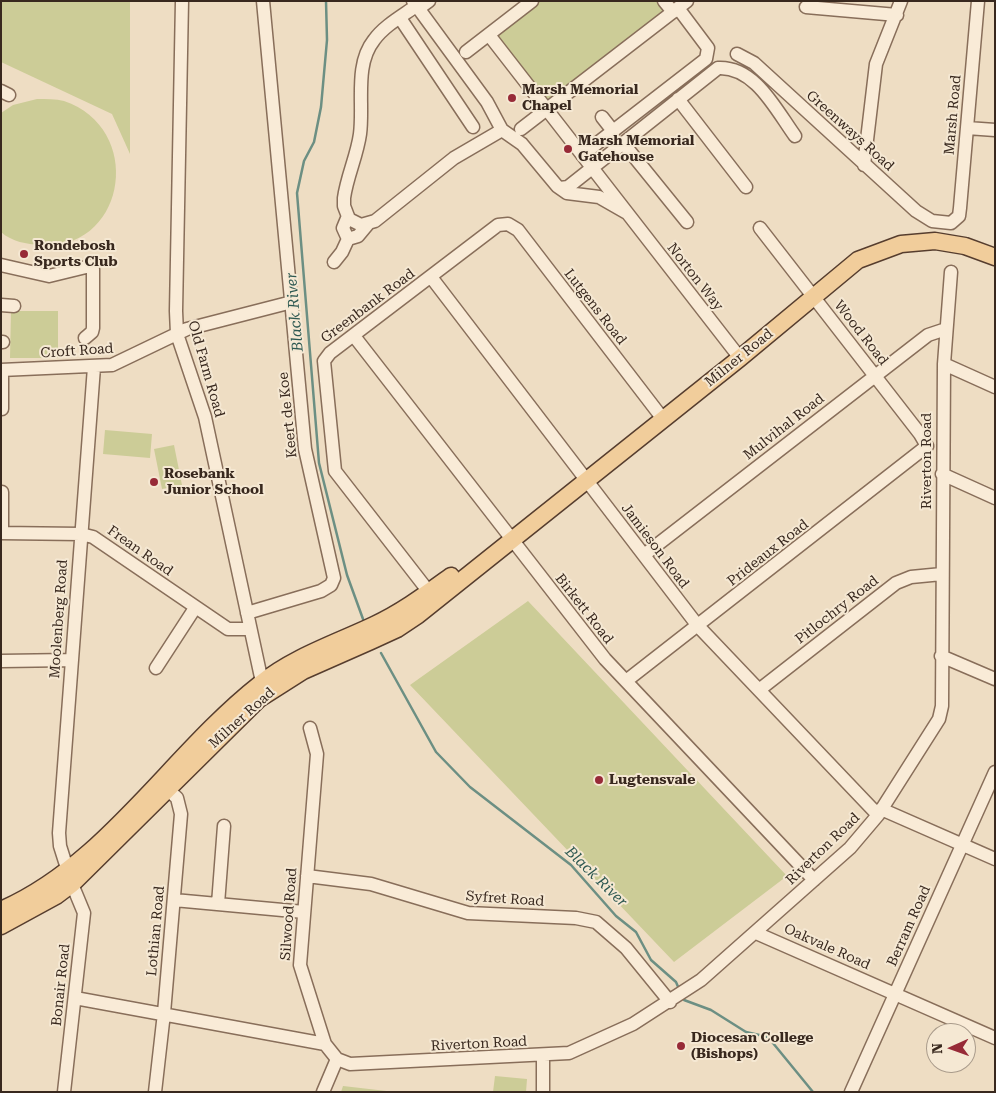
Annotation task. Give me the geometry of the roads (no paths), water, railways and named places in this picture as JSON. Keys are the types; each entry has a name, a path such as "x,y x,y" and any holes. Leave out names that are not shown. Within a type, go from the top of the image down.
{"main road":[{"name":"Milner Road","path":"1,926 56,896 70,878 164,786 268,693 302,671 397,629 477,569 508,541 740,358 858,260 901,244 935,241 954,243 995,257"},
{"name":"Milner Road","path":"164,786 237,704 276,672 390,616 429,592 473,561 508,541"},
{"name":"Milner Road","path":"1,910 70,878"}],"street":[{"name":"Old Farm Road","path":"182,1 177,334 205,417 262,682"},
{"name":"Keert de Koe","path":"247,614 321,591 331,585 334,578 305,449 263,1"},
{"path":"466,52 532,1"},
{"path":"582,155 706,59 708,48 679,7 664,1"},
{"path":"864,165 876,64 897,16 901,1"},
{"name":"Marsh Road","path":"946,224 956,221 959,216 978,1"},
{"path":"368,224 355,223 348,216 344,206 345,192 356,158 360,135 361,85 365,59 374,40 419,4 487,102 502,130 522,144 553,183 560,188 574,188 599,197 627,213"},
{"path":"521,128 679,7"},
{"path":"806,7 897,16"},
{"path":"400,18 473,127"},
{"name":"Norton Way","path":"489,35 740,358"},
{"name":"Greenways Road","path":"737,54 754,63 920,214 932,221 946,224"},
{"path":"574,188 592,167 714,70 726,68 737,70 758,88 795,136"},
{"path":"678,99 746,188"},
{"path":"602,117 612,131"},
{"path":"967,128 995,130"},
{"path":"334,262 342,252 348,239 358,236 368,224 454,158 502,130"},
{"path":"624,143 687,222"},
{"path":"348,216 343,228 348,239"},
{"name":"Lutgens Road","path":"498,225 508,224 518,230 663,419"},
{"name":"Greenbank Road","path":"429,592 335,471 324,361 330,353 498,225"},
{"name":"Wood Road","path":"760,228 920,434 926,446"},
{"path":"1,265 49,276 90,266 93,269 93,328 90,335 85,338"},
{"name":"Riverton Road","path":"337,1059 350,1064 543,1056 580,1050 633,1024 693,986 756,933 850,848 880,812 940,719 944,364 951,272"},
{"name":"Jamieson Road","path":"431,276 698,626 759,690 880,812 995,858"},
{"name":"Croft Road","path":"2,409 2,370 94,367 123,362 195,326 292,302"},
{"name":"Mulvihal Road","path":"644,556 928,335 946,329"},
{"name":"Birkett Road","path":"354,336 508,541 605,659 814,880"},
{"path":"944,364 995,387"},
{"name":"Moolenberg Road","path":"70,878 60,846 59,833 94,367"},
{"path":"926,446 942,447"},
{"name":"Prideaux Road","path":"626,681 926,446"},
{"path":"942,474 995,498"},
{"name":"Frean Road","path":"2,492 2,533 81,534 99,540 195,608 228,628 250,628"},
{"name":"Pitlochry Road","path":"759,690 896,584 911,577 942,574"},
{"path":"156,668 195,608"},
{"path":"255,650 276,672"},
{"path":"942,656 995,679"},
{"path":"1,661 71,660"},
{"name":"Silwood Road","path":"310,728 317,754 301,971 325,1044 337,1059"},
{"name":"Berram Road","path":"851,1092 995,772"},
{"name":"Lothian Road","path":"155,1092 164,1013 181,814 180,803 164,786"},
{"path":"218,904 224,826"},
{"name":"Syfret Road","path":"307,876 371,884 468,913 576,918 596,922 626,948 671,1001"},
{"name":"Bonair Road","path":"64,1092 84,913 70,878"},
{"path":"174,900 304,912"},
{"name":"Oakvale Road","path":"756,933 995,1038"},
{"path":"75,998 325,1044"},
{"path":"543,1056 543,1092"},
{"path":"323,1092 337,1059"}],"waterway":[{"name":"Black River","path":"326,1 327,40 321,107 314,142 304,161 297,193 319,463 347,575 363,619"},
{"name":"Black River","path":"381,653 436,752 470,787 571,865 616,916 636,932 651,960 676,982 679,989"},
{"name":"Black River","path":"682,996 684,1000 711,1010 746,1032 768,1037 813,1092"}],"place":[{"name":"Marsh Memorial Chapel","path":"512,98"},
{"name":"Marsh Memorial Gatehouse","path":"568,149"},
{"name":"Rondebosh Sports Club","path":"24,254"},
{"name":"Rosebank Junior School","path":"154,482"},
{"name":"Lugtensvale","path":"599,780"},
{"name":"Diocesan College (Bishops)","path":"681,1046"}]}
